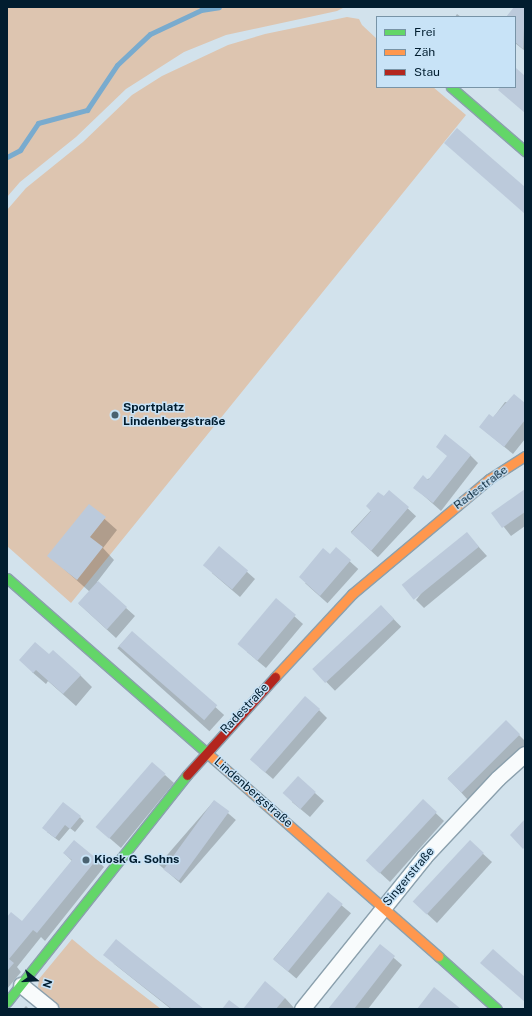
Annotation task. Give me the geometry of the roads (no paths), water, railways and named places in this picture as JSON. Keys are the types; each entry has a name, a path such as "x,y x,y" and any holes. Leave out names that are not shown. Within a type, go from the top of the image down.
{"street":[{"path":"452,88 525,151"},
{"name":"Radestraße","path":"7,1002 205,752 352,594 489,479 525,456"},
{"name":"Lindenbergstraße","path":"7,578 384,907 497,1009"},
{"name":"Singerstraße","path":"302,1009 424,857 498,778 525,754"},
{"path":"21,985 51,1009"}],"waterway":[{"path":"7,157 20,150 38,123 87,110 117,65 150,34 201,10 219,7"}],"place":[{"name":"Sportplatz Lindenbergstraße","path":"115,415"},
{"name":"Kiosk G. Sohns","path":"86,860"}]}
